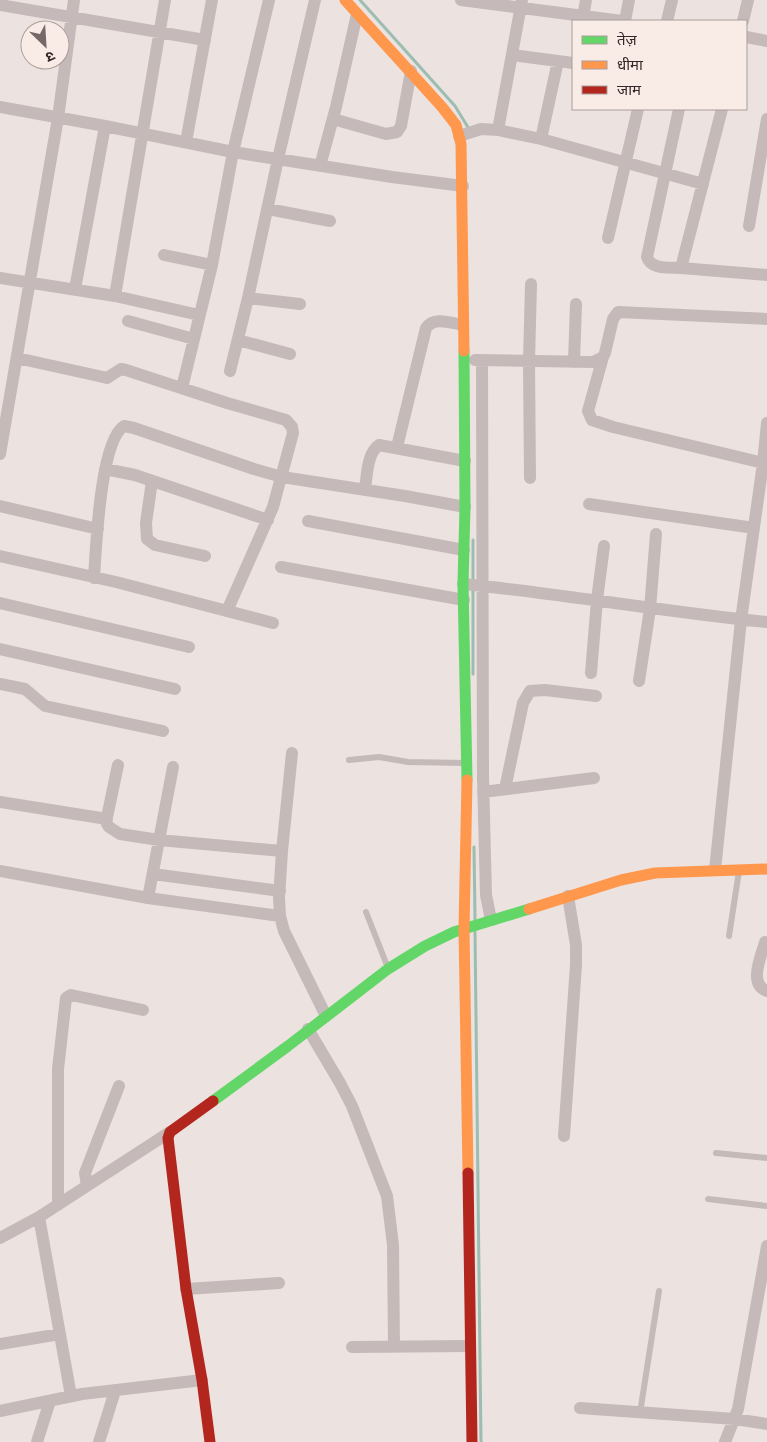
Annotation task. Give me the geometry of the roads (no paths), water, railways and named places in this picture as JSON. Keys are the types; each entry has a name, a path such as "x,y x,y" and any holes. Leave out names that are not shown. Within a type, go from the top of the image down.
{"street":[{"path":"0,454 5,393 17,358 58,118 74,0"},
{"path":"115,296 166,0"},
{"path":"186,142 212,0"},
{"path":"182,388 212,265 233,152 269,0"},
{"path":"230,371 315,0"},
{"path":"345,0 411,71 456,125 466,133 487,129 541,139 703,184"},
{"path":"461,0 522,4 583,17 613,20"},
{"path":"583,17 586,0"},
{"path":"623,20 629,0"},
{"path":"667,20 672,0"},
{"path":"743,20 748,0"},
{"path":"0,4 205,40"},
{"path":"498,130 522,4"},
{"path":"320,166 358,14"},
{"path":"747,37 767,41"},
{"path":"512,55 572,63"},
{"path":"541,139 558,61"},
{"path":"333,119 386,134 397,132 401,126 411,71"},
{"path":"0,107 233,152 463,186"},
{"path":"608,238 638,110"},
{"path":"679,110 647,250 648,262 653,265 767,275"},
{"path":"681,268 722,110"},
{"path":"749,226 767,119"},
{"path":"75,289 104,126"},
{"path":"466,133 463,186 463,325 473,360 473,585 484,792 486,895 489,921"},
{"path":"268,209 330,221"},
{"path":"164,255 212,265"},
{"path":"0,278 115,296 200,315"},
{"path":"530,478 529,362 531,284"},
{"path":"248,298 300,304"},
{"path":"574,362 576,304"},
{"path":"763,463 613,427 592,420 588,411 605,353 612,319 618,312 767,319"},
{"path":"128,321 194,338"},
{"path":"397,447 426,328 429,324 438,321 463,325"},
{"path":"238,340 290,354"},
{"path":"473,360 593,362 603,357"},
{"path":"17,358 108,378 120,369 286,420 292,427 294,433 268,520 227,611"},
{"path":"472,1442 469,1346 468,927 464,600 473,585 464,550 465,461 473,360"},
{"path":"714,870 741,620 767,423"},
{"path":"94,578 105,469 116,435 120,429 128,426 254,469 282,476 313,483 365,489 465,507"},
{"path":"365,489 371,457 374,448 379,445 465,461"},
{"path":"105,469 135,475 268,520"},
{"path":"152,481 146,523 147,539 155,545 205,556"},
{"path":"589,504 754,528"},
{"path":"0,506 98,529"},
{"path":"308,521 464,550"},
{"path":"639,681 650,609 656,534"},
{"path":"591,673 604,546"},
{"path":"0,556 273,623"},
{"path":"281,567 464,600"},
{"path":"473,585 597,600 650,609 767,622"},
{"path":"0,603 189,647"},
{"path":"0,649 175,689"},
{"path":"0,684 25,689 45,706 163,731"},
{"path":"505,789 523,703 530,692 545,690 596,696"},
{"path":"292,753 282,851 280,916 284,931 326,1016"},
{"path":"118,765 107,819 109,827 114,831 159,840 282,851"},
{"path":"148,898 173,767"},
{"path":"484,792 594,778"},
{"path":"0,802 107,819"},
{"path":"0,1238 39,1218 170,1132 388,969 425,946 468,927 621,880 655,873 767,869"},
{"path":"0,871 148,898 280,916"},
{"path":"153,874 280,891"},
{"path":"564,1136 576,965 576,945 568,896"},
{"path":"765,942 756,978 758,985 767,992"},
{"path":"58,1205 58,1069 66,998 71,995 143,1010"},
{"path":"308,1029 352,1106 387,1196 393,1252 394,1347"},
{"path":"87,1186 85,1172 120,1086"},
{"path":"170,1132 168,1138 186,1289 202,1380 210,1442"},
{"path":"39,1218 71,1396"},
{"path":"725,1442 738,1410 767,1246"},
{"path":"186,1289 279,1283"},
{"path":"0,1344 60,1334"},
{"path":"352,1347 469,1346"},
{"path":"0,1411 71,1396 202,1380"},
{"path":"99,1442 115,1391"},
{"path":"37,1442 50,1401"},
{"path":"580,1408 735,1419 767,1424"}],"lane":[{"path":"349,760 379,757 408,762 466,763"},
{"path":"729,936 739,869"},
{"path":"366,912 388,969"},
{"path":"716,1153 767,1158"},
{"path":"708,1198 767,1206"},
{"path":"640,1413 659,1292"}],"waterway":[{"path":"360,0 455,106 469,129"},
{"path":"473,540 473,581"},
{"path":"473,587 473,674"},
{"path":"474,847 475,919"},
{"path":"475,932 481,1442"}]}
